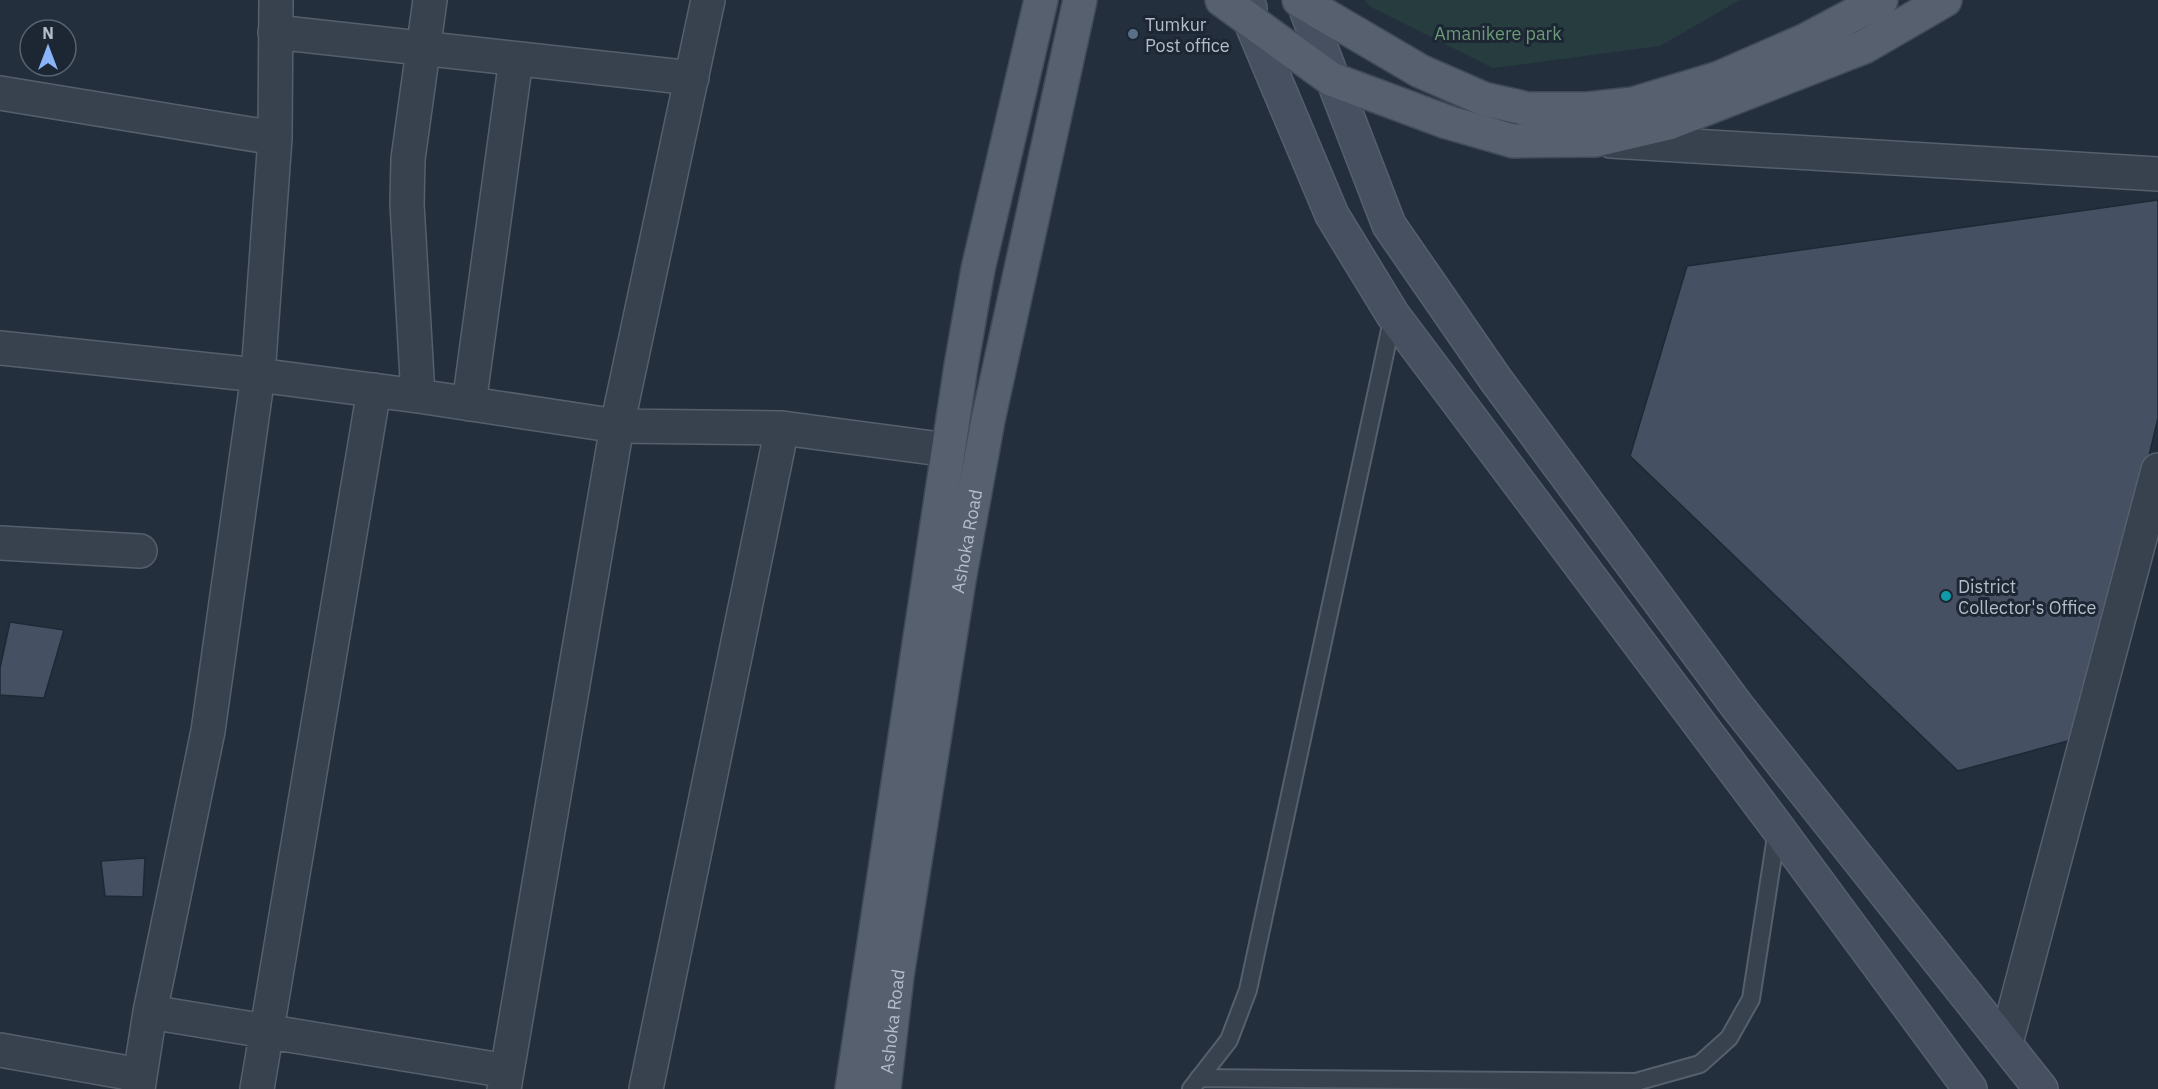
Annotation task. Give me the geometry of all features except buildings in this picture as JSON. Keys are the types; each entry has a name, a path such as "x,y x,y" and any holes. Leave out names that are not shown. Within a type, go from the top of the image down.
{"main road":[{"name":"Ashoka Road","path":"852,1089 948,450 978,269 1041,0"},
{"name":"Ashoka Road","path":"884,1089 900,953 957,592 988,420 1080,0"},
{"path":"1222,0 1250,10 1331,79 1447,122 1513,141 1596,140 1669,123 1863,47 1945,0"},
{"path":"1301,2 1420,71 1484,99 1528,109 1587,109 1634,104 1719,78 1806,40 1881,0"},
{"path":"1301,2 1389,225 1496,380 1737,706 2041,1089"},
{"path":"1250,10 1332,215 1393,315 1777,827 1970,1089"}],"street":[{"path":"0,1050 139,1082 150,1012 208,731 258,375 275,138 276,0"},
{"path":"418,396 407,193 408,159 430,0"},
{"path":"150,1012 266,1032 505,1080 617,426 708,0"},
{"path":"275,32 692,78"},
{"path":"469,404 516,59"},
{"path":"0,93 275,138"},
{"path":"1587,109 1596,140 2158,174"},
{"path":"0,348 258,375 617,426 782,428 948,450"},
{"path":"257,1089 374,390"},
{"path":"646,1089 782,428"},
{"path":"2006,1043 2158,470"},
{"path":"0,543 140,551"}],"lane":[{"path":"1195,1084 1229,1040 1248,990 1393,315"},
{"path":"1195,1084 1636,1082 1700,1064 1730,1038 1751,999 1777,827"}],"green space":[{"name":"Amanikere park","path":"1365,0 1740,0 1660,46 1493,68 1369,6"}],"place":[{"name":"Tumkur Post office","path":"1133,34"},
{"name":"District Collector's Office","path":"1946,596"}]}
